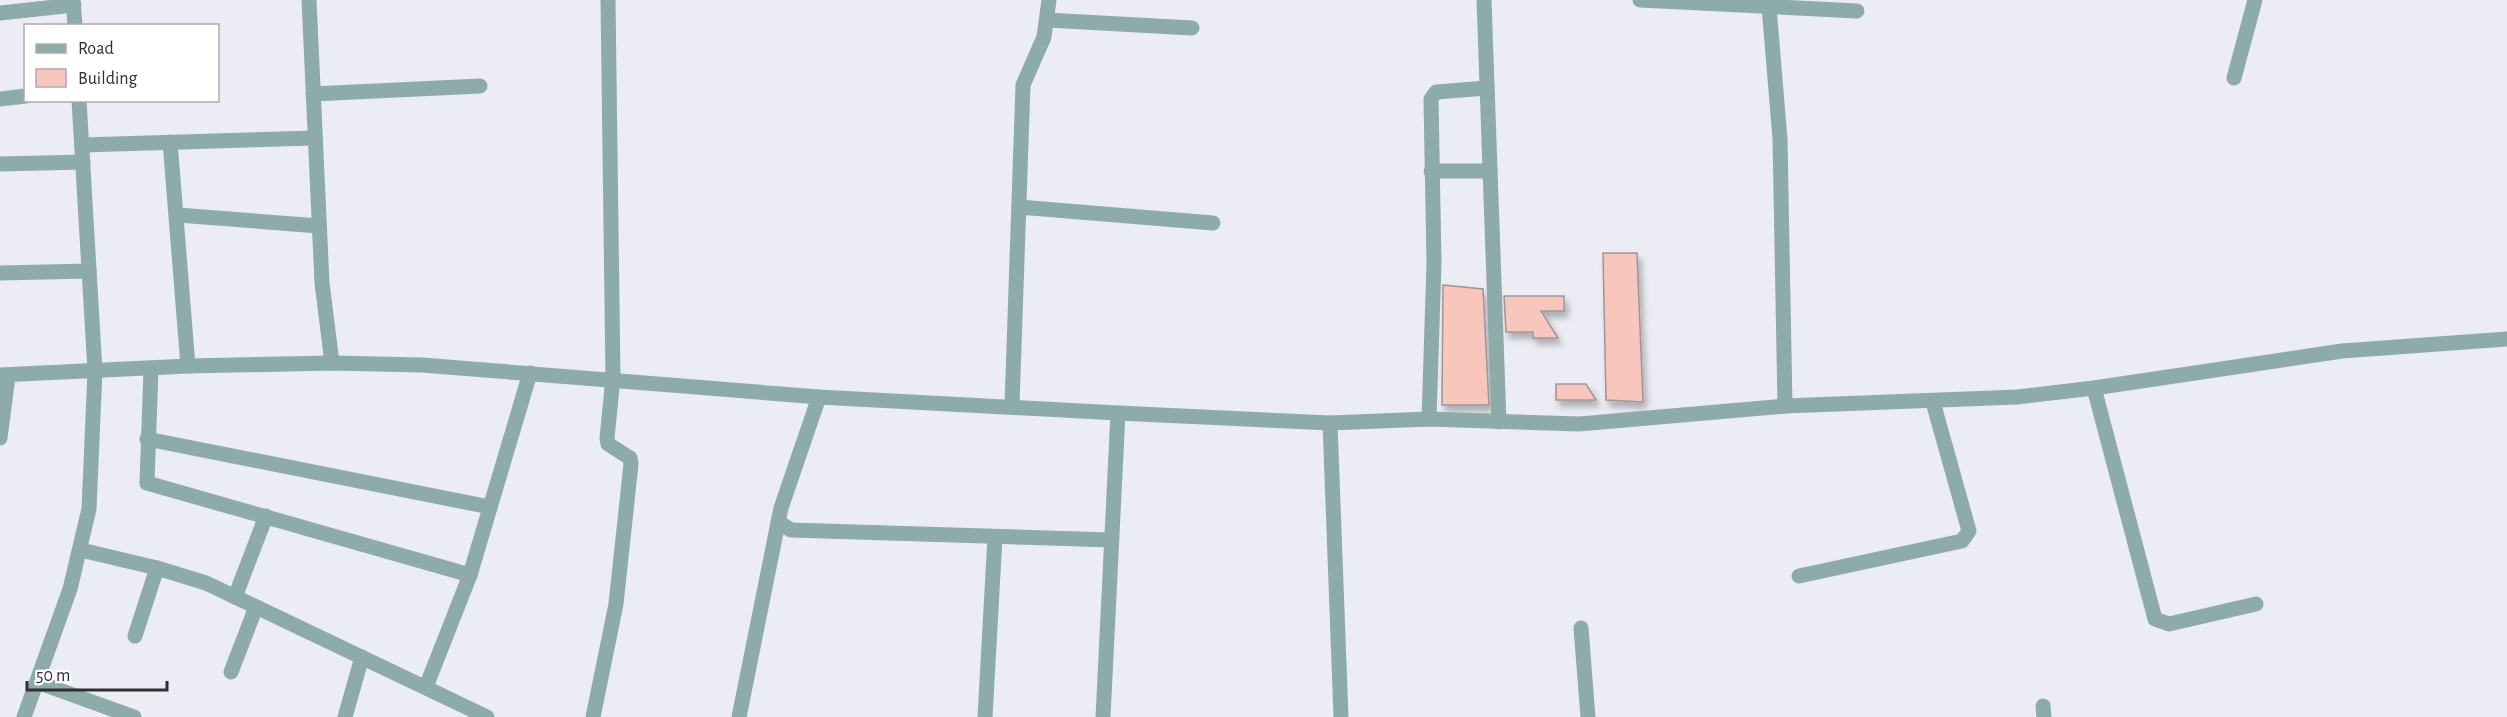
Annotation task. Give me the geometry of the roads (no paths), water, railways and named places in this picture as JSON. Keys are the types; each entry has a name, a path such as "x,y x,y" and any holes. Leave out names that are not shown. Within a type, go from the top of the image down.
{"street":[{"path":"309,0 322,283 332,363"},
{"path":"593,717 616,603 631,464 630,458 607,441 613,378 608,0"},
{"path":"1012,405 1023,85 1044,36 1049,0"},
{"path":"1484,0 1499,422"},
{"path":"1640,0 1857,11"},
{"path":"2234,78 2255,0"},
{"path":"0,13 74,2 75,24"},
{"path":"1769,7 1780,139 1785,406"},
{"path":"1047,20 1192,28"},
{"path":"313,94 480,86"},
{"path":"1429,419 1434,273 1431,171 1432,95 1441,91 1487,88"},
{"path":"0,99 24,96"},
{"path":"24,717 81,550 89,509 93,466 95,371 79,102"},
{"path":"82,145 315,138"},
{"path":"170,142 178,215 188,366"},
{"path":"0,164 83,162"},
{"path":"1431,171 1490,171"},
{"path":"1019,207 1213,223"},
{"path":"178,215 319,226"},
{"path":"0,273 89,271"},
{"path":"0,438 4,375 188,366 332,363 422,365 613,378 819,397 1012,405 1330,423 1429,419 1579,424 1785,406 2017,397 2094,388 2342,351 2507,339"},
{"path":"151,369 147,483 470,575"},
{"path":"426,687 470,575 530,373"},
{"path":"2094,388 2155,619 2169,624 2256,604"},
{"path":"740,717 778,522 819,397"},
{"path":"1799,576 1962,541 1967,536 1969,531 1960,494 1933,402"},
{"path":"1102,717 1118,412"},
{"path":"1330,423 1341,717"},
{"path":"147,439 490,507"},
{"path":"235,597 266,516"},
{"path":"778,522 791,530 1111,540"},
{"path":"985,717 995,537"},
{"path":"81,550 157,568 206,583 488,717"},
{"path":"135,636 157,568"},
{"path":"231,672 256,607"},
{"path":"1581,628 1588,717"},
{"path":"345,717 362,657"},
{"path":"37,682 134,717"}]}
